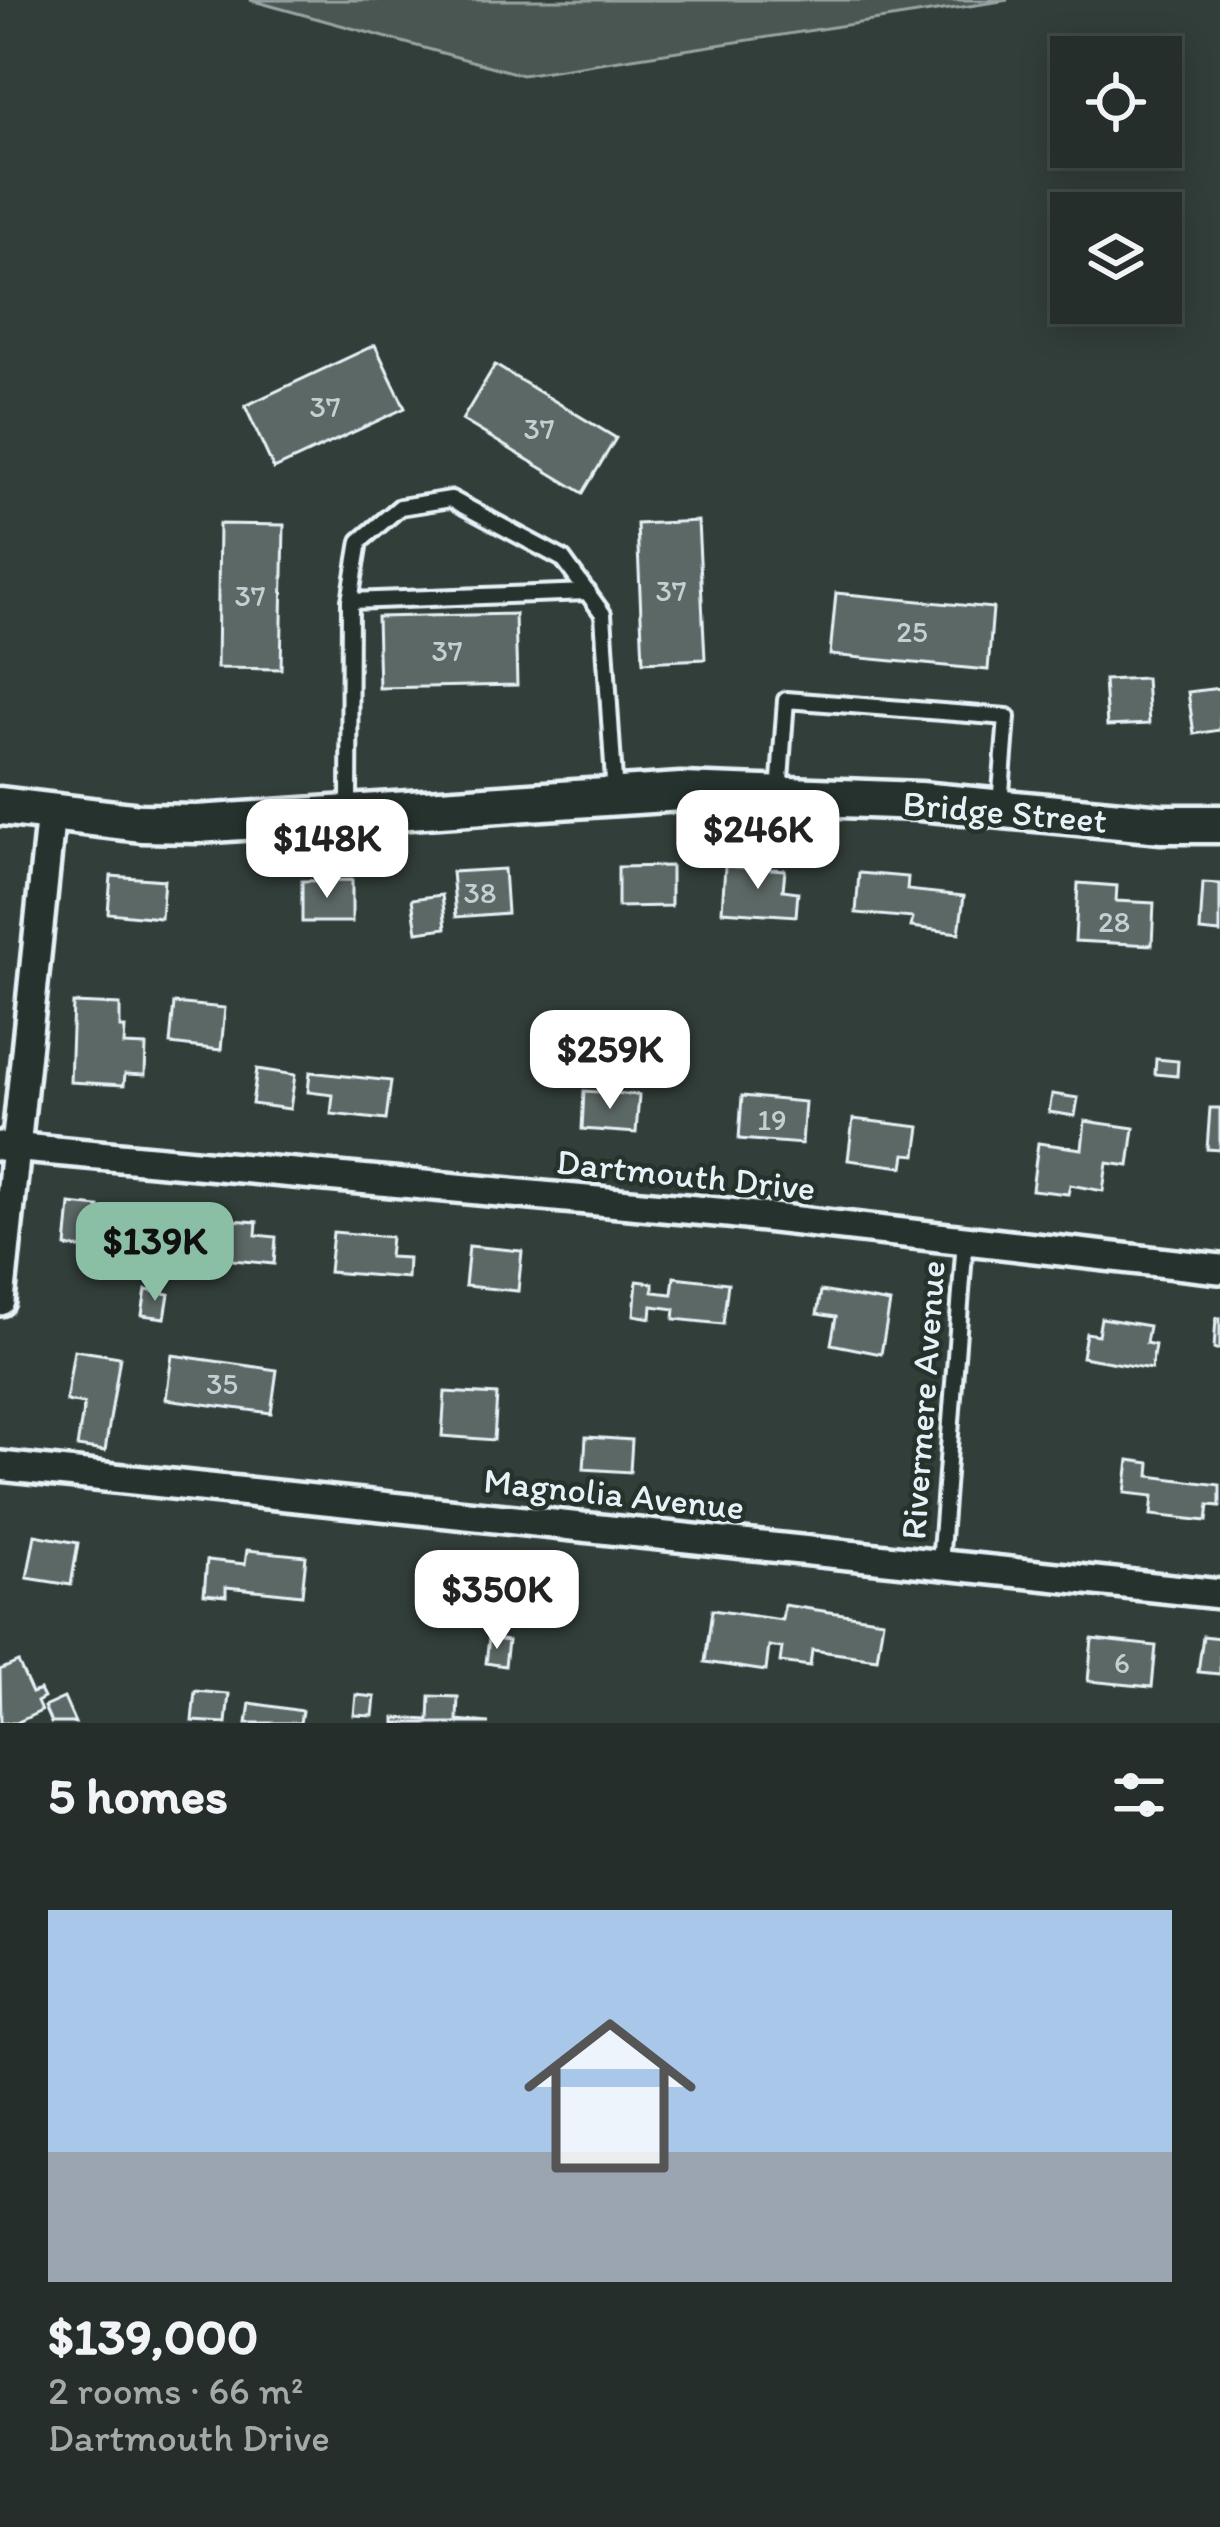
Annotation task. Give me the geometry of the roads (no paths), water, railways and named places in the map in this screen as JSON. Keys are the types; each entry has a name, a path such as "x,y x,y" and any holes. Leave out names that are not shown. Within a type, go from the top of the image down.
{"main road":[{"name":"Bridge Street","path":"0,806 141,823 197,824 681,792 920,801 1162,824 1220,824"}],"street":[{"path":"0,1301 8,1147 51,812"},
{"name":"Dartmouth Drive","path":"8,1147 728,1213 1220,1269"},
{"name":"Magnolia Avenue","path":"0,1466 1220,1594"}],"lane":[{"path":"349,812 350,602 360,541 400,507 451,499 563,559 603,614 615,796"},
{"path":"350,602 588,592"},
{"path":"779,797 786,700 1007,717 1000,810"},
{"name":"Rivermere Avenue","path":"940,1564 965,1240"}]}
